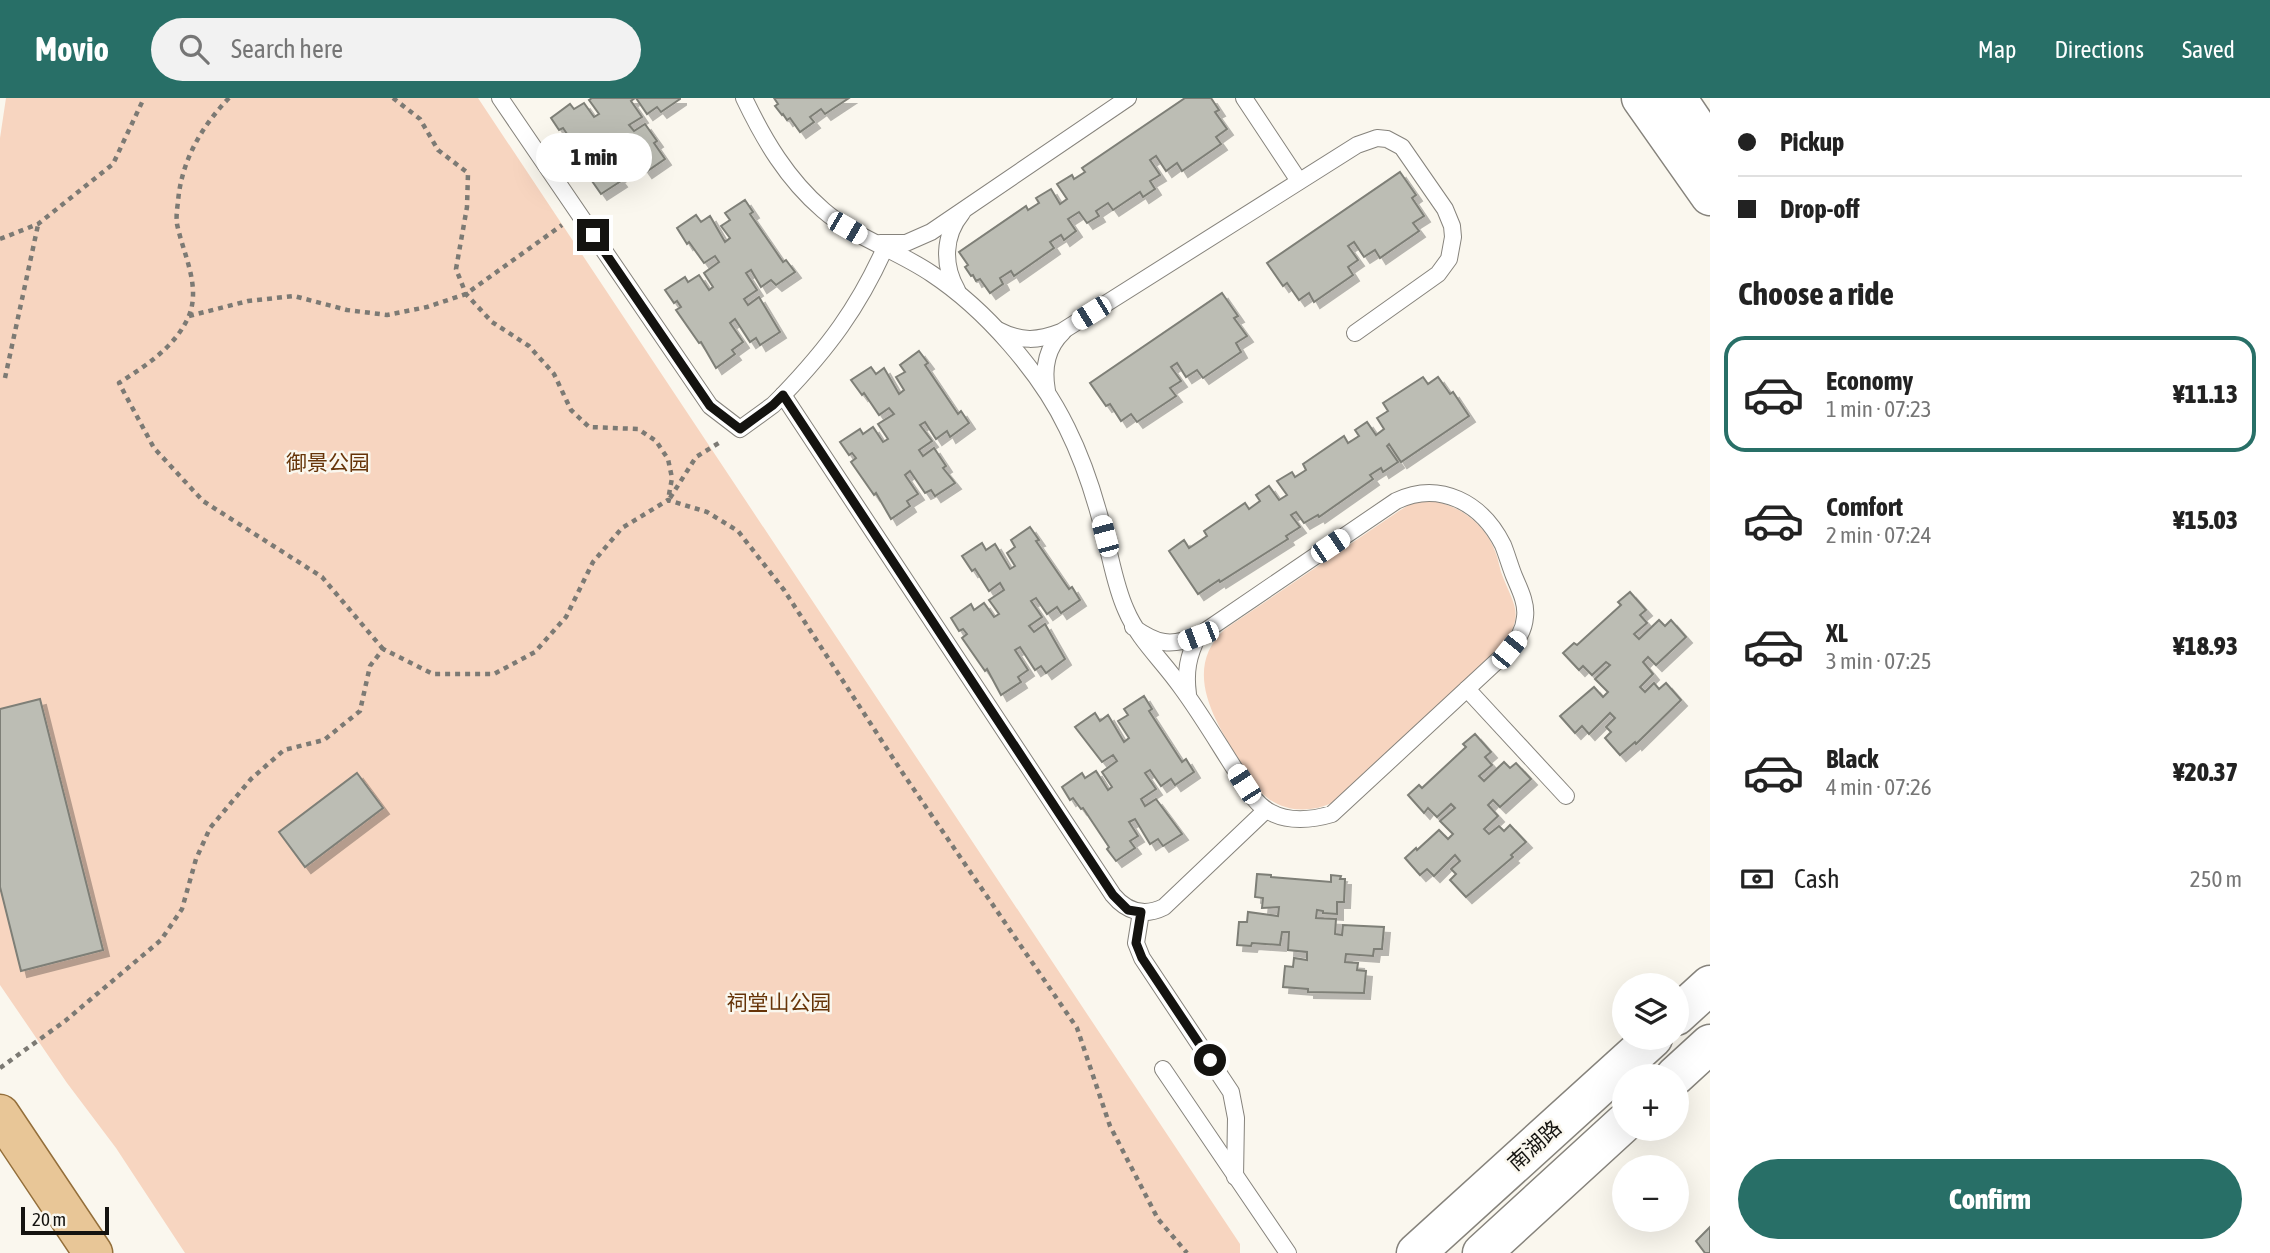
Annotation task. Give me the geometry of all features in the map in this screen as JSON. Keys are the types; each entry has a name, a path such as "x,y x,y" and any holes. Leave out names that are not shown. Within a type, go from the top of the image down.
{"main road":[{"path":"1642,98 1710,196"},
{"path":"1677,98 1710,146"},
{"path":"1689,1004 1710,985"},
{"path":"1688,1064 1710,1044"},
{"name":"南湖路","path":"1416,1253 1640,1050"},
{"path":"0,1114 93,1253"},
{"path":"1482,1253 1612,1134"}],"lane":[{"path":"500,98 710,406 740,429 773,405 831,343 851,315 878,245"},
{"path":"878,245 917,239 1128,98"},
{"path":"1244,98 1299,181"},
{"path":"748,103 778,161 824,211 847,228 932,274 960,295 1007,342 1048,396 1067,426 1083,463 1095,496 1121,595 1133,627 1189,697 1244,784 1266,810 1298,819 1332,814 1509,650 1520,637 1526,615 1524,601 1503,545 1492,527 1470,506 1455,497 1442,493 1418,493 1396,502 1198,636 1179,643 1162,642 1133,627"},
{"path":"988,322 1000,331 1026,339 1049,337 1068,328 1357,145 1369,139 1387,139 1402,147 1449,218 1452,248 1449,259 1438,274 1355,333"},
{"path":"960,295 949,272 947,247 954,225 968,206"},
{"path":"1048,396 1045,378 1048,356 1058,337 1068,328"},
{"path":"783,395 1113,895 1128,910 1157,910 1172,901 1266,810"},
{"path":"1189,697 1187,664 1198,636"},
{"path":"1467,689 1566,796"},
{"path":"1141,912 1136,943 1142,958 1231,1093 1236,1118 1235,1177"},
{"path":"1163,1069 1288,1253"}],"path":[{"path":"0,239 38,224 113,164 144,98"},
{"path":"229,98 196,139 180,181 176,220 194,286 189,316 176,338 154,360 119,383 154,448 202,501 322,577 383,649 433,674 494,674 535,652 566,617 593,562 622,528 668,500 696,457 740,429"},
{"path":"393,98 420,119 438,150 468,173 467,207 456,269 467,294 492,322 529,346 554,374 571,410 589,427 638,429 656,441 668,459 672,478 668,500"},
{"path":"189,316 248,301 294,296 347,310 387,315 427,307 467,294 579,214"},
{"path":"5,379 38,224"},
{"path":"668,500 707,512 738,531 784,590 902,772 1077,1028 1110,1126 1158,1219 1186,1253"},
{"path":"0,1068 65,1021 161,940 182,909 196,859 210,828 251,779 284,750 324,740 360,710 370,666 383,649"}],"green space":[{"path":"6,98 478,98 1240,1244 1240,1253 185,1253 116,1148 67,1083 0,985 0,138"},
{"path":"1425,501 1458,509 1484,531 1496,554 1515,610 1514,626 1509,636 1501,647 1334,802 1303,810 1274,802 1257,788 1211,709 1205,688 1204,668 1210,648 1225,629 1399,511 1412,503"}],"building":[{"path":"635,98 631,101 642,117 629,125 634,131 645,124 665,159 646,172 641,165 636,169 620,147 615,150 628,170 618,177 621,181 601,194 592,181 595,180 562,137 567,134 563,128 559,130 551,118 570,104 574,109 584,103 594,117 599,114 589,100"},
{"path":"636,98 680,99 661,112 657,107 647,114"},
{"path":"774,98 849,98 825,114 821,109 810,117 814,122 800,132 790,118 787,120 775,106 778,104"},
{"path":"1185,98 1211,98 1219,110 1215,112 1227,129 1216,137 1221,144 1182,171 1177,163 1166,171 1156,156 1150,160 1160,175 1150,181 1155,189 1143,197 1140,192 1113,210 1108,203 1096,211 1099,216 1087,223 1079,212 1068,219 1076,231 1064,240 1061,235 1050,242 1054,248 1014,276 1011,271 1000,278 1003,284 990,293 980,279 976,281 973,275 971,276 965,267 968,265 959,252 1026,206 1028,210 1039,203 1036,198 1051,189 1060,204 1067,199 1057,184 1072,175 1074,179 1085,172 1082,168"},
{"path":"1400,172 1416,195 1412,198 1424,216 1413,223 1419,231 1380,258 1375,250 1364,257 1354,242 1348,246 1358,260 1348,267 1353,275 1314,302 1309,293 1299,300 1287,283 1283,286 1267,263"},
{"path":"745,200 753,212 750,214 783,262 786,260 795,272 776,285 771,280 761,287 751,270 746,273 757,290 744,299 748,305 759,297 780,332 760,345 756,338 750,342 735,319 730,323 743,342 732,350 735,354 716,368 701,342 699,343 676,310 681,307 677,301 674,303 665,290 685,277 688,282 699,275 709,290 713,287 704,273 719,262 715,256 704,263 677,228 696,215 701,222 710,216 725,242 730,238 721,226 730,220 725,213"},
{"path":"1222,293 1238,316 1234,318 1247,336 1236,343 1241,352 1203,378 1197,370 1186,377 1177,363 1171,367 1181,381 1170,388 1176,396 1137,422 1131,414 1121,421 1110,404 1106,406 1090,383"},
{"path":"919,351 928,363 925,365 958,414 961,411 969,423 950,437 947,431 936,439 925,422 920,425 932,441 919,450 923,456 934,448 946,466 943,468 955,483 935,496 931,490 925,493 910,471 905,475 918,494 907,501 910,506 891,519 876,493 874,495 851,462 856,458 852,453 849,455 840,442 860,429 863,434 873,427 883,442 888,439 878,424 894,414 889,408 879,415 851,380 871,367 876,374 884,368 899,394 904,390 896,377 905,372 900,365"},
{"path":"1423,377 1428,384 1438,377 1450,394 1453,392 1469,416 1401,462 1389,444 1387,446 1398,462 1383,472 1381,468 1370,475 1373,479 1319,517 1318,515 1304,523 1296,512 1291,515 1300,527 1286,536 1288,539 1198,594 1169,551 1184,540 1189,548 1207,536 1204,531 1245,503 1249,509 1260,501 1256,495 1269,486 1279,500 1287,495 1277,481 1292,472 1295,477 1306,470 1303,464 1344,436 1348,443 1359,436 1355,430 1367,422 1376,435 1384,429 1377,418 1388,411 1383,403"},
{"path":"1030,527 1039,540 1036,541 1069,589 1072,587 1080,600 1061,613 1057,607 1047,614 1036,598 1031,601 1042,617 1029,626 1034,632 1045,624 1065,659 1046,673 1041,666 1035,670 1020,647 1015,650 1028,670 1018,677 1021,682 1001,695 987,669 985,671 962,638 967,634 963,629 959,631 951,618 971,604 974,610 984,603 994,617 999,614 989,600 1004,590 1000,583 989,591 975,569 972,571 962,556 982,543 986,550 995,544 1010,569 1015,566 1007,553 1015,547 1011,540"},
{"path":"1630,592 1646,610 1640,615 1647,623 1634,634 1639,639 1659,620 1665,626 1671,620 1686,637 1656,665 1648,657 1643,662 1653,674 1640,687 1645,692 1654,683 1659,689 1666,683 1681,700 1636,744 1635,742 1620,755 1605,738 1611,732 1606,727 1615,718 1610,713 1589,734 1582,726 1575,733 1560,716 1594,687 1603,697 1608,692 1595,679 1610,665 1606,662 1592,675 1583,666 1579,670 1563,653 1574,643 1577,645 1621,605 1618,602"},
{"path":"1144,696 1152,709 1149,711 1182,762 1186,759 1194,772 1175,785 1171,779 1161,786 1150,770 1145,773 1156,789 1141,799 1145,806 1156,799 1182,834 1163,846 1158,839 1150,844 1135,819 1129,822 1138,836 1130,841 1135,848 1116,861 1083,808 1081,809 1073,798 1070,800 1062,787 1082,773 1085,778 1096,771 1108,790 1112,787 1102,772 1117,761 1113,755 1102,762 1075,727 1095,713 1100,721 1108,715 1124,742 1129,738 1118,721 1128,715 1124,709"},
{"path":"40,699 103,950 21,971 0,887 0,709"},
{"path":"1475,734 1491,752 1485,757 1492,765 1479,776 1484,781 1504,762 1510,768 1516,763 1531,779 1500,807 1493,800 1488,805 1498,816 1484,829 1489,834 1499,826 1504,831 1510,825 1526,842 1511,855 1513,857 1466,897 1450,880 1456,874 1451,869 1460,861 1455,855 1434,876 1427,869 1420,875 1405,858 1439,830 1448,839 1453,834 1440,821 1455,808 1451,804 1437,817 1428,808 1424,813 1408,795 1419,785 1422,788 1466,747 1463,744"},
{"path":"357,773 383,808 305,867 279,832"},
{"path":"1257,874 1331,882 1331,875 1345,879 1344,902 1337,902 1337,914 1317,910 1316,918 1336,919 1335,934 1342,935 1343,925 1384,927 1382,949 1374,949 1373,956 1346,954 1345,962 1358,963 1357,970 1366,971 1364,993 1308,992 1308,989 1283,987 1285,966 1293,967 1294,958 1307,960 1307,952 1288,950 1289,932 1282,932 1280,945 1237,945 1239,922 1247,922 1248,912 1278,916 1279,907 1262,908 1263,898 1255,897"},
{"path":"1710,1227 1710,1253 1705,1253 1696,1241"}],"route":[{"path":"593,235 710,406 740,429 783,395 1113,895 1128,910 1141,912 1136,943 1142,958 1210,1060"}],"park label":[{"name":"御景公园","path":"328,462"},
{"name":"祠堂山公园","path":"779,1002"}]}
